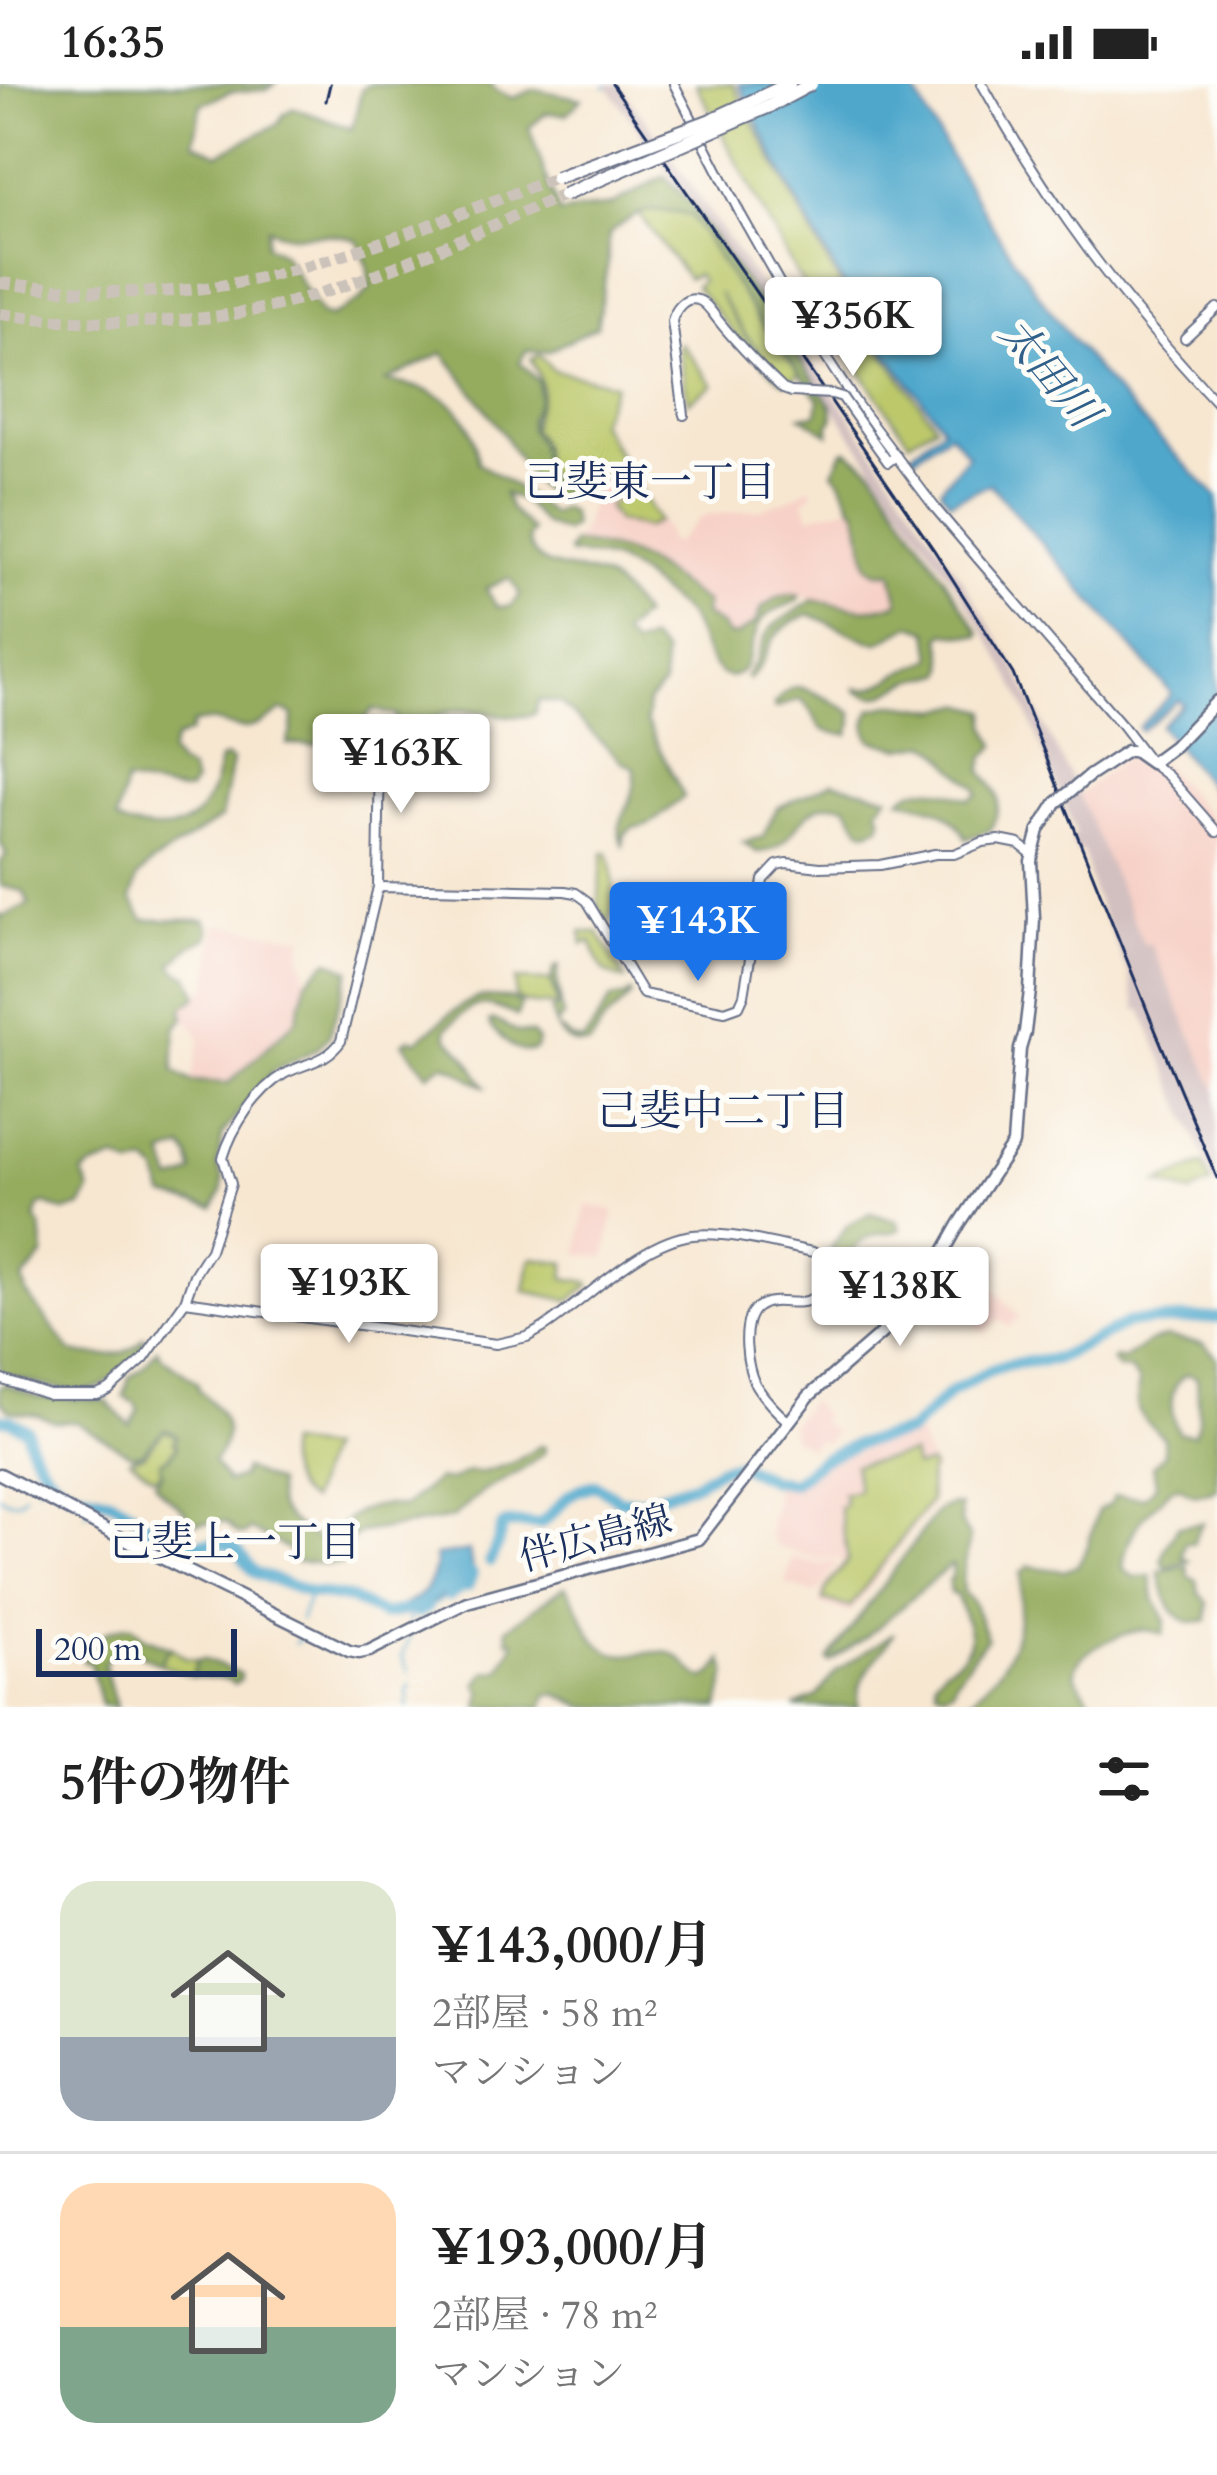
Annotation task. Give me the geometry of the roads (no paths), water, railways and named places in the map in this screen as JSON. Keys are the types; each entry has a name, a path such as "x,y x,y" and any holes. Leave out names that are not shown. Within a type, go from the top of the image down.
{"highway":[{"path":"556,178 711,120 789,84"},
{"path":"564,195 811,84"}],"main road":[{"path":"1154,761 1217,701"},
{"name":"伴広島線","path":"0,1474 359,1653 467,1602 694,1542 709,1529 815,1389 914,1306 1013,1144 1030,991 1034,918 1030,876 1039,830 1056,803 1122,753 1134,751 1154,761"}],"street":[{"path":"674,84 797,314 858,406 936,508 1217,832"},
{"path":"982,84 1013,141 1079,240 1164,346 1217,403"},
{"path":"684,415 672,321 676,309 692,300 703,302 783,389 842,397 888,462 896,456"},
{"path":"1185,338 1217,308"},
{"path":"0,1379 49,1395 97,1396 144,1359 185,1300 211,1250 228,1195 230,1176 223,1158 237,1127 269,1086 284,1074 327,1056 341,1041 378,887 380,744"},
{"path":"378,887 576,893 587,901 643,994 725,1011 739,1006 744,995 764,880 777,866 901,862 954,854 992,840 1014,842 1032,854"},
{"path":"185,1300 496,1344 543,1328 629,1263 677,1238 701,1234 813,1252 826,1264 818,1294 805,1302 761,1305 746,1323 752,1378 789,1422"}],"water":[{"name":"太田川","path":"739,84 911,84 994,228 1065,330 1121,398 1217,497 1217,796 1160,726 1183,704 1178,700 1141,731 1138,728 1172,694 990,484 950,502 940,489 968,455 949,432 912,459 909,455 943,427 875,337 846,349 870,329 801,208"},
{"path":"469,1551 473,1574 468,1587 447,1593 418,1613 386,1615 427,1587 435,1556"}],"waterway":[{"path":"490,1561 503,1526 540,1524 569,1495 585,1488 596,1485 620,1500 640,1501 738,1464 772,1480 793,1483 822,1459 856,1444 909,1432 951,1392 991,1370 1056,1359 1130,1322 1217,1318"},
{"path":"0,1419 27,1430 36,1455 59,1485 109,1499 167,1539 231,1545 256,1573 310,1593 349,1598 383,1615 427,1608"},
{"path":"36,1486 50,1479"},
{"path":"0,1496 13,1501 24,1494"},
{"path":"86,1513 98,1497"},
{"path":"140,1542 148,1529"},
{"path":"449,1596 467,1587 472,1574"},
{"path":"300,1620 310,1593"},
{"path":"430,1607 445,1598"},
{"path":"409,1623 409,1616 427,1609"},
{"path":"295,1643 301,1631"},
{"path":"409,1673 402,1656 410,1637"},
{"path":"407,1707 410,1683"}],"tunnel":[{"path":"0,283 133,292 186,290 255,279 386,241 556,178"},
{"path":"0,314 146,322 255,310 361,280 564,195"}],"railway":[{"path":"326,101 330,84"},
{"path":"612,84 934,550 1013,674 1217,1178"}],"district":[{"name":"己斐東一丁目","path":"650,481"},
{"name":"己斐中二丁目","path":"723,1110"},
{"name":"己斐上一丁目","path":"235,1541"}]}
